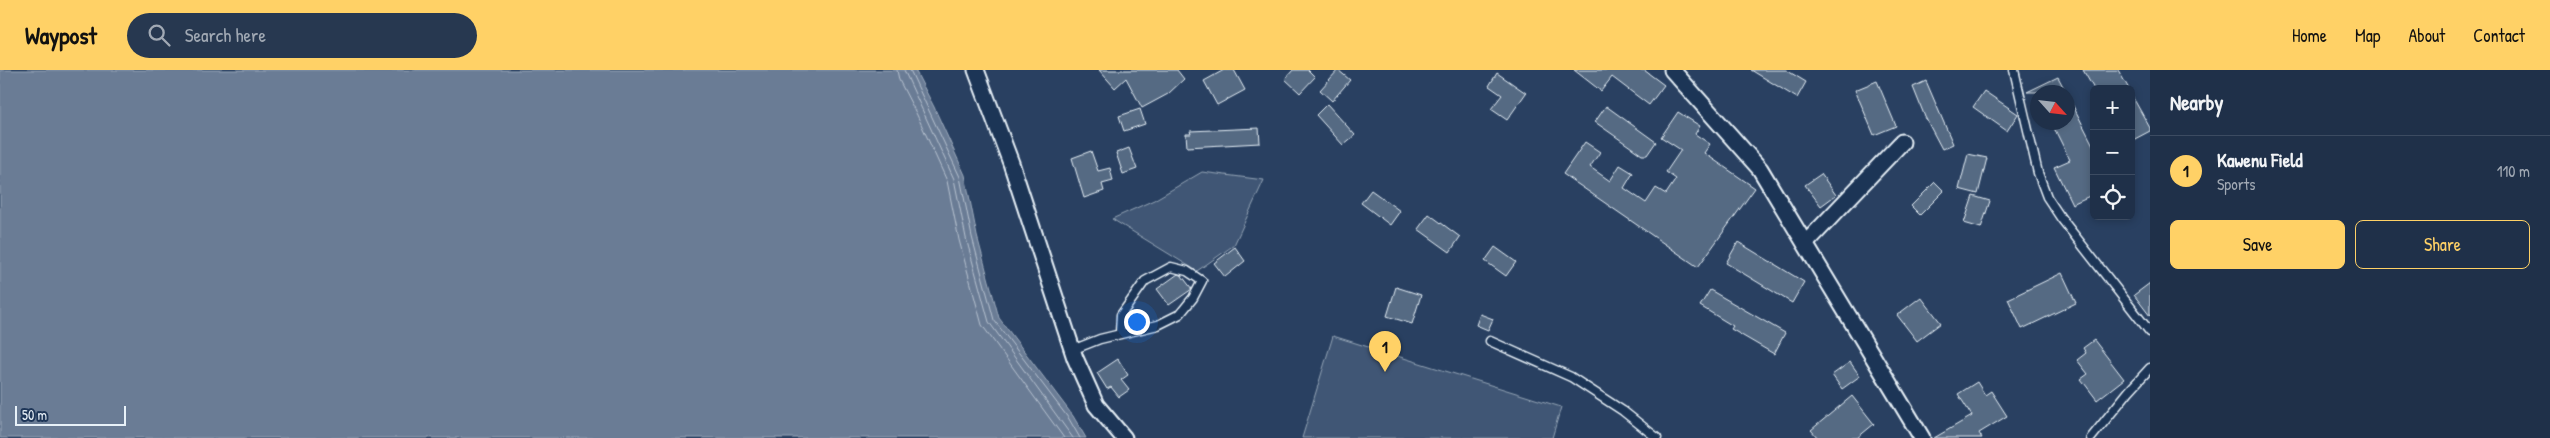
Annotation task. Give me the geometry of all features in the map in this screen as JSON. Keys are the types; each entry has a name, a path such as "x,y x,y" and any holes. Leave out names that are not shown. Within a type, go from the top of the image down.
{"street":[{"path":"976,70 1007,154 1072,350 1096,405 1124,438"},
{"path":"1672,70 1760,169 1922,438"},
{"path":"1806,244 1902,142"}],"lane":[{"path":"2014,70 2038,174 2048,197 2061,218 2150,332"},
{"path":"1072,350 1120,333 1158,325 1180,314 1202,281 1187,271 1171,268 1145,281 1121,315 1120,333"},
{"path":"1490,341 1571,377 1622,411 1657,438"},
{"path":"2091,438 2150,368"}],"shaded area":[{"path":"1202,172 1264,180 1234,245 1197,271 1112,219 1154,200"},
{"path":"1333,336 1561,407 1552,438 1302,438"}],"water":[{"path":"0,70 915,70 965,175 977,236 999,318 1073,416 1086,438 0,438"}],"building":[{"path":"1099,70 1177,70 1184,79 1168,94 1142,108 1126,78 1115,88"},
{"path":"1224,70 1234,70 1245,90 1217,105 1204,81"},
{"path":"1293,70 1308,70 1315,77 1300,93 1285,79"},
{"path":"1338,70 1350,80 1332,101 1320,90"},
{"path":"1574,70 1644,70 1664,85 1649,105 1612,77 1601,91"},
{"path":"1751,70 1786,70 1806,82 1797,98"},
{"path":"2083,70 2118,70 2127,85 2092,85"},
{"path":"1497,73 1526,93 1507,120 1491,109 1502,95 1489,86"},
{"path":"2058,77 2062,85 2041,85"},
{"path":"1877,81 1896,126 1874,135 1855,90"},
{"path":"1926,81 1953,144 1942,149 1925,117 1913,87"},
{"path":"1984,91 2018,114 2007,131 1973,107"},
{"path":"2135,101 2150,128 2150,131 2135,139"},
{"path":"1327,104 1355,135 1343,145 1316,115"},
{"path":"1606,106 1656,142 1647,155 1642,155 1595,122"},
{"path":"1140,109 1145,124 1124,131 1119,116"},
{"path":"2075,110 2090,139 2090,196 2072,204 2054,167 2070,160 2055,130 2075,130"},
{"path":"1678,112 1700,126 1695,134 1710,144 1704,153 1755,188 1698,267 1563,174 1585,142 1600,152 1590,167 1610,181 1620,165 1633,173 1624,188 1646,203 1656,188 1666,194 1676,179 1666,172 1681,150 1661,137"},
{"path":"1259,128 1260,143 1187,147 1186,134 1191,134 1190,131"},
{"path":"1129,148 1137,169 1123,174 1116,153"},
{"path":"1091,151 1098,171 1110,168 1113,181 1102,184 1104,191 1084,198 1072,158"},
{"path":"1968,154 1987,158 1978,194 1959,189"},
{"path":"1821,174 1836,195 1821,206 1805,185"},
{"path":"1935,182 1944,191 1920,215 1911,206"},
{"path":"1371,190 1400,211 1390,225 1361,203"},
{"path":"1973,196 1990,201 1981,228 1964,223"},
{"path":"1429,214 1460,237 1450,252 1418,229"},
{"path":"1738,242 1804,282 1792,303 1726,263"},
{"path":"1235,247 1245,261 1225,277 1214,263"},
{"path":"1495,247 1516,262 1506,276 1485,261"},
{"path":"2062,273 2076,303 2022,329 2008,299"},
{"path":"1178,274 1182,276 1192,289 1169,305 1157,289"},
{"path":"2150,283 2150,316 2134,295"},
{"path":"1396,287 1421,295 1412,324 1387,316"},
{"path":"1710,290 1785,333 1774,354 1731,329 1733,326 1700,306"},
{"path":"1921,297 1941,323 1917,341 1897,315"},
{"path":"1480,314 1493,319 1488,330 1476,325"},
{"path":"2094,340 2124,379 2097,400 2081,379 2088,374 2077,360 2086,353 2083,348"},
{"path":"1118,359 1128,375 1121,380 1129,390 1119,397 1111,387 1107,389 1097,373"},
{"path":"1850,362 1860,376 1842,389 1832,375"},
{"path":"1977,382 1985,395 1991,391 2007,416 1979,433 1982,438 1934,438 1972,416 1958,394"},
{"path":"1852,396 1874,424 1857,438 1818,438 1811,430"}],"place":[{"name":"Kawenu Field","path":"1385,372"}]}
